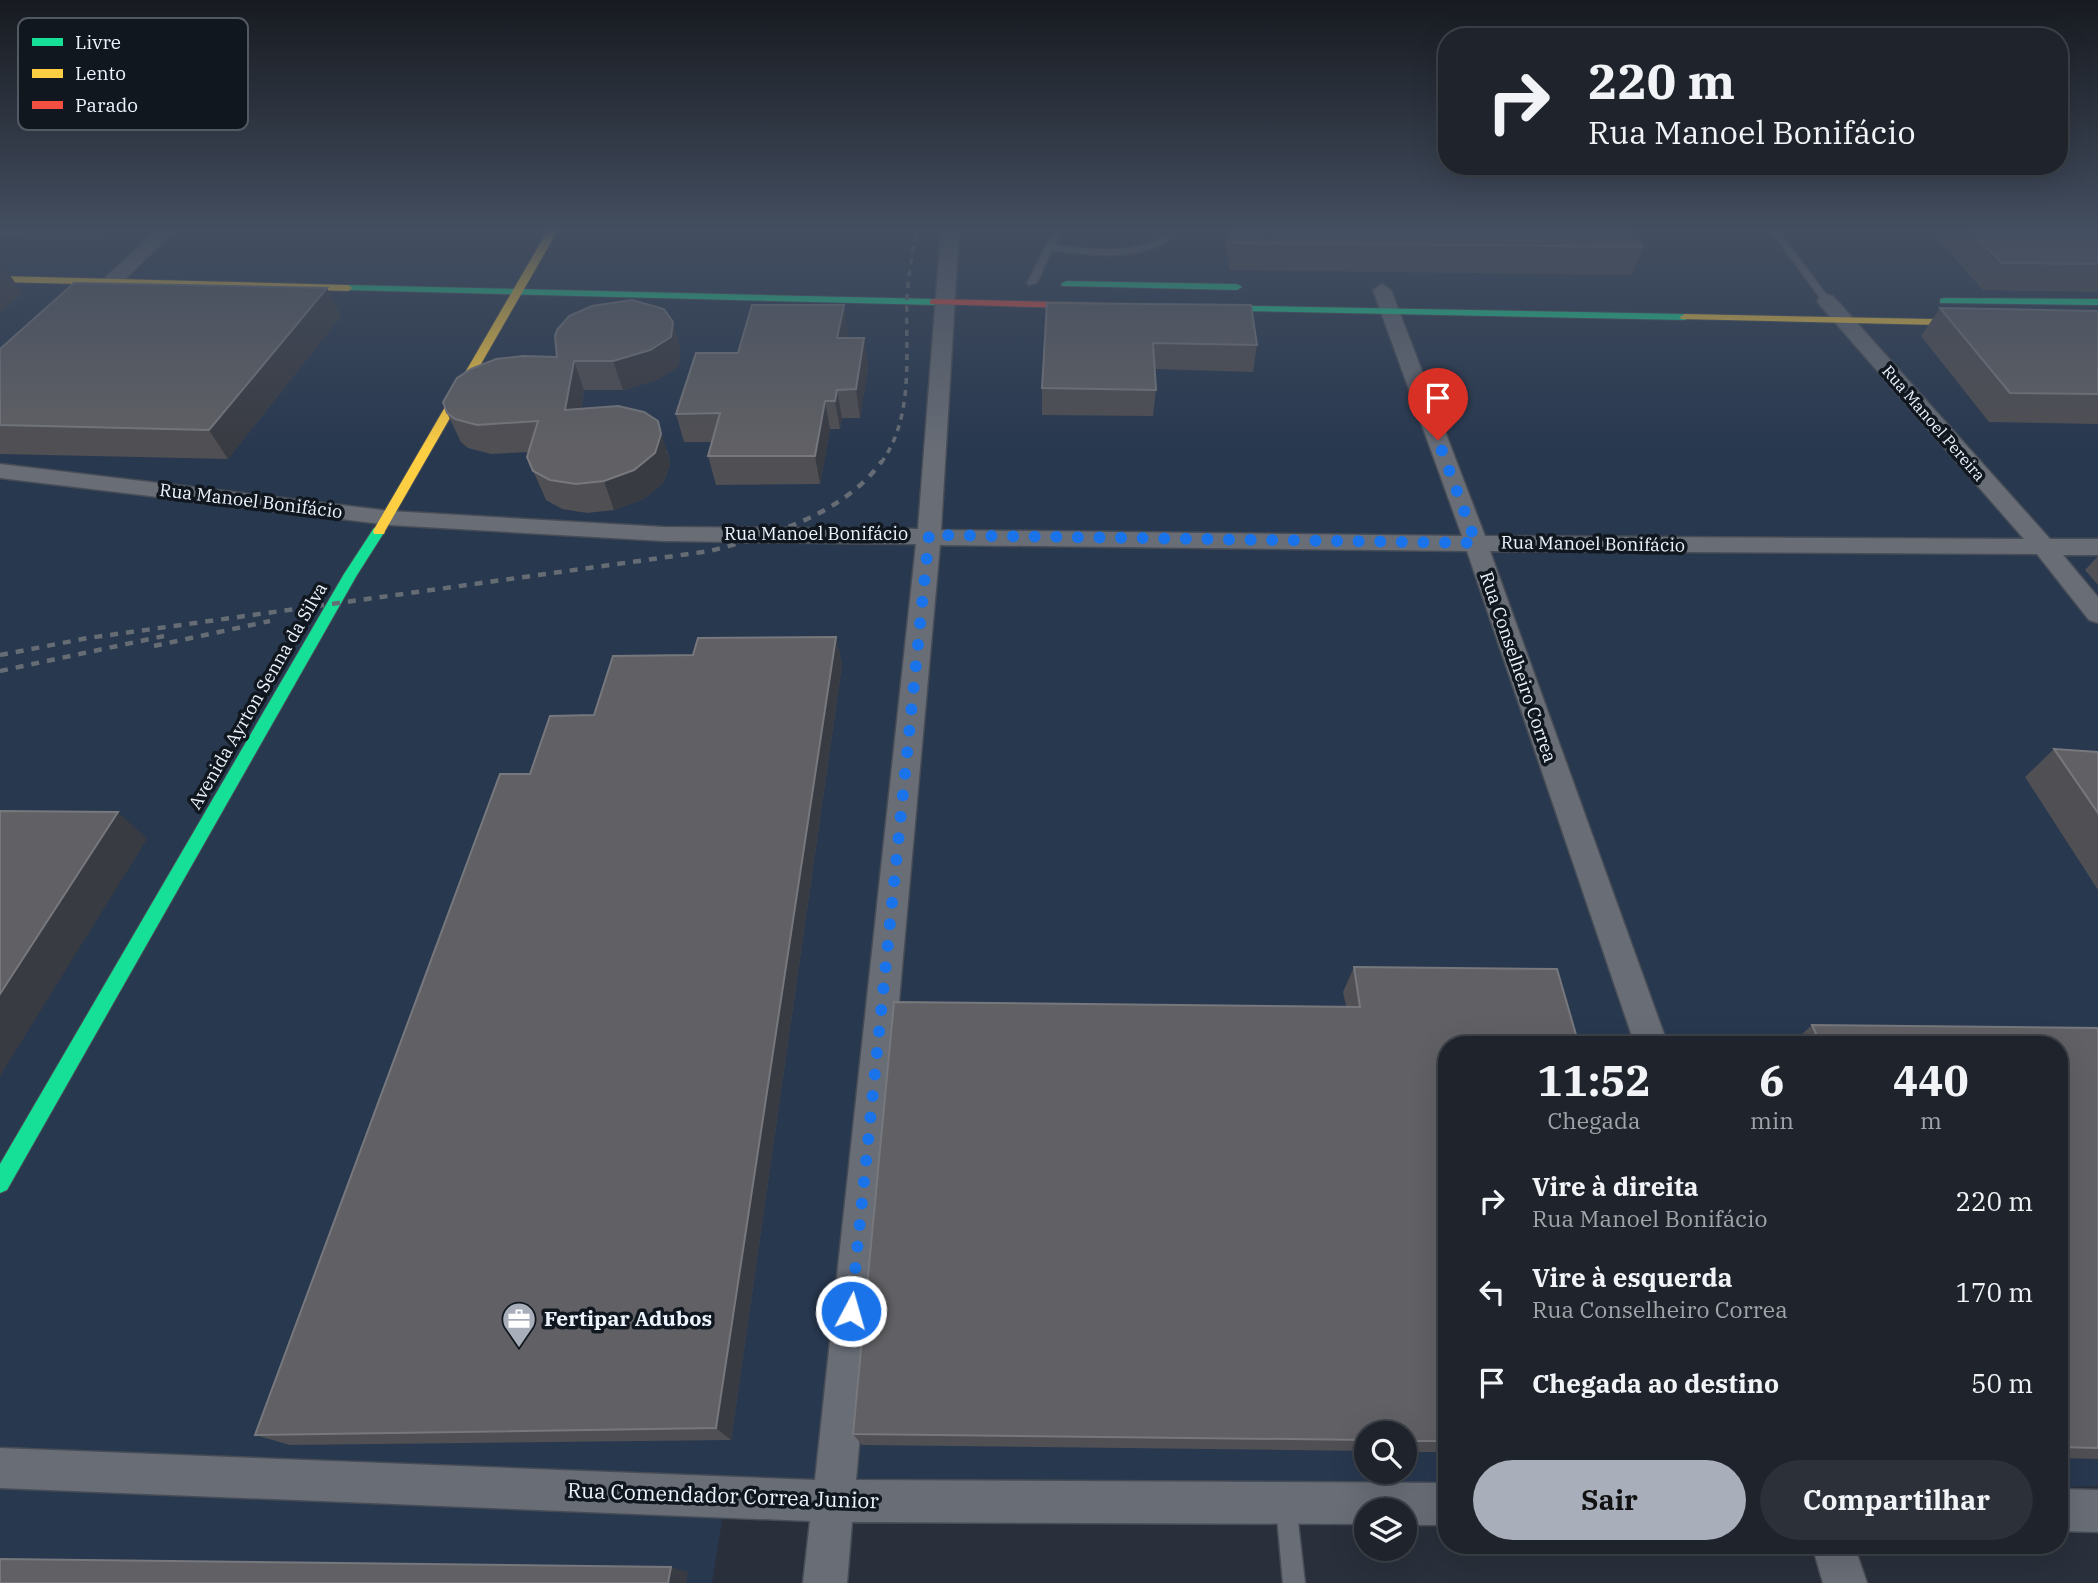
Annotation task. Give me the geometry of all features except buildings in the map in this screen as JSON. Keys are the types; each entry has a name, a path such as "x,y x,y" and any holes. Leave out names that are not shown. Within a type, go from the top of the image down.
{"street":[{"path":"80,311 84,304"},
{"name":"Avenida Ayrton Senna da Silva","path":"0,1183 351,574 390,517 508,304"},
{"path":"825,1583 929,535 946,304"},
{"path":"1095,304 1115,306"},
{"path":"1183,308 1247,304"},
{"name":"Rua Conselheiro Correa","path":"1387,304 1476,543 1649,1036"},
{"path":"1541,304 1844,321 2004,323"},
{"name":"Rua Manoel Pereira","path":"1829,304 2043,546 2098,614"},
{"name":"Rua Manoel Bonifácio","path":"0,471 390,517 664,534 2098,547"},
{"name":"Rua Comendador Correa Junior","path":"0,1468 832,1501 1438,1504"},
{"path":"2068,1510 2098,1511"},
{"path":"1836,1554 1845,1583"}],"lane":[{"path":"1286,1503 1294,1583"}],"shaded area":[{"path":"0,304 2098,304 2098,1486 2068,1487 2068,1036 1438,1036 1438,1491 726,1497 712,1583 0,1583"}],"railway":[{"path":"881,463 892,445 904,405 908,304"},
{"path":"0,655 88,638 710,551 781,530 827,509 866,480 882,461"},
{"path":"154,646 270,621"},
{"path":"0,671 164,636"}],"traffic: fast":[{"path":"1199,308 1685,317"},
{"path":"0,1183 351,574 379,531"}],"traffic: slow":[{"path":"379,531 510,304"},
{"path":"1685,317 1982,323"}],"traffic: jam":[{"path":"1012,304 1100,306"}],"place":[{"name":"Fertipar Adubos","path":"519,1349"}],"route":[{"path":"851,1311 929,535 1476,543 1438,440"}]}
